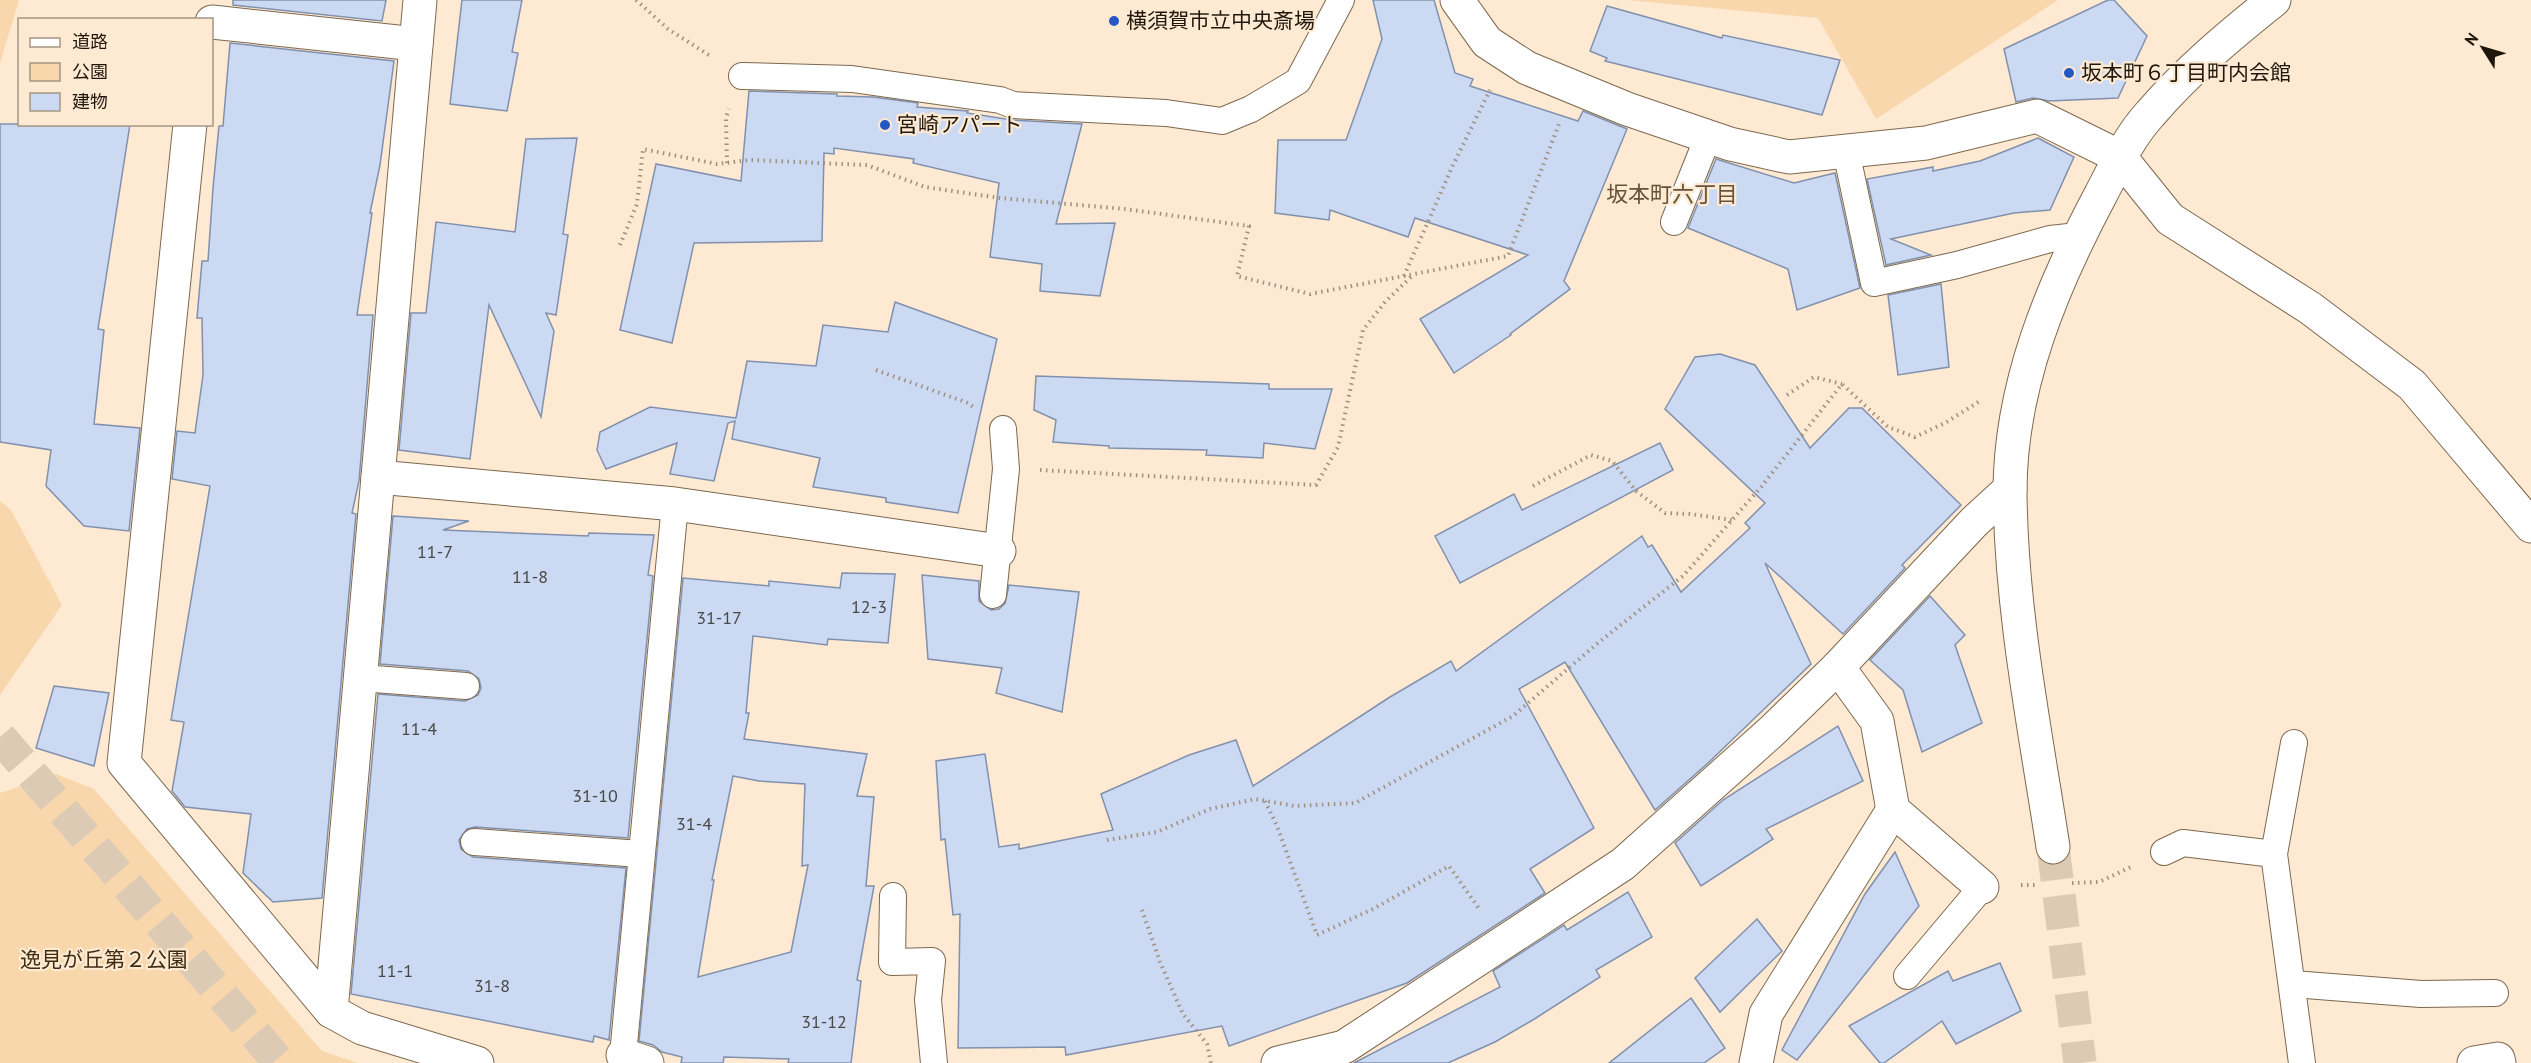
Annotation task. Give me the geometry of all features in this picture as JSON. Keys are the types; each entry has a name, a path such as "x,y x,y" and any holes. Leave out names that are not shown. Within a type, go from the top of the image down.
{"street":[{"path":"201,18 202,0"},
{"path":"331,1011 420,0"},
{"path":"1457,0 1487,42 1527,68 1708,137 1789,157 1926,143 2037,116 2120,157 2170,219 2310,308 2412,385 2531,526"},
{"path":"2053,847 2013,582 2010,489 2017,423 2040,322 2078,236 2120,157 2148,115 2214,49 2274,0"},
{"path":"213,22 416,44"},
{"path":"190,126 124,763 331,1011 362,1028 477,1063"},
{"path":"378,477 675,504 999,551"},
{"path":"1278,1063 1344,1047 1623,864 1772,731 1838,667 1974,522 2010,489"},
{"path":"1838,667 1877,721 1893,810 1982,887"},
{"path":"1756,1063 1766,1014 1893,810"},
{"path":"2474,1063 2499,1059 2499,1063"}],"lane":[{"path":"742,76 852,79 1000,100 1013,105 1166,113 1222,121 1251,109 1298,81 1341,0"},
{"path":"1674,222 1708,137"},
{"path":"1846,152 1874,283 1957,265 2050,239 2078,236"},
{"path":"993,595 1006,468 1003,429"},
{"path":"635,1059 641,854 675,504"},
{"path":"361,678 466,686"},
{"path":"2294,743 2274,854 2302,1063"},
{"path":"474,842 641,854"},
{"path":"2164,852 2183,843 2274,854"},
{"path":"1907,976 1982,887"},
{"path":"893,896 892,962 932,961 928,1000 934,1063"},
{"path":"2293,984 2421,994 2495,993"}],"path":[{"path":"636,0 668,29 742,76 726,118 727,163"},
{"path":"1404,276 1448,175 1492,87"},
{"path":"620,245 637,204 643,149 717,164 750,160 867,165 925,187 1000,198 1125,209 1249,226 1237,276 1310,294 1508,256 1574,87"},
{"path":"1006,468 1316,485 1338,447 1363,330 1385,302 1415,274"},
{"path":"876,370 969,403 1003,429"},
{"path":"1787,395 1814,377 1842,384 1888,427 1915,437 1945,423 1988,396 2025,384"},
{"path":"1107,840 1157,832 1210,809 1255,799 1294,806 1354,803 1513,716 1599,642 1683,576 1732,520 1842,384"},
{"path":"1533,486 1590,455 1612,461 1636,491 1665,513 1732,520"},
{"path":"1264,801 1277,826 1317,935 1373,909 1449,866 1503,943"},
{"path":"1142,910 1160,962 1183,1014 1207,1044 1211,1063"}],"green space":[{"path":"0,0 19,0 0,63"},
{"path":"1627,0 2058,0 1876,119 1818,18"},
{"path":"0,501 11,510 62,605 0,695"},
{"name":"逸見が丘第２公園","path":"56,774 94,789 322,1051 358,1063 0,1063 0,793"}],"building":[{"path":"233,0 386,0 382,21 233,5"},
{"path":"462,0 522,0 512,52 518,53 507,111 450,104"},
{"path":"1373,0 1434,0 1455,73 1473,79 1470,86 1578,121 1583,111 1627,129 1564,281 1570,289 1511,335 1454,373 1420,319 1528,255 1415,218 1408,237 1330,210 1329,220 1275,213 1278,140 1346,140 1382,39"},
{"name":"坂本町６丁目町内会館","path":"2108,0 2114,0 2147,36 2118,98 2049,101 2033,98 2016,102 2004,49"},
{"path":"1607,6 1722,38 1723,35 1840,60 1822,115 1605,61 1607,58 1590,51"},
{"path":"230,43 394,61 380,165 370,213 372,213 357,315 373,315 359,481 352,513 356,514 322,898 273,902 243,873 251,814 185,807 172,791 184,722 171,720 210,486 172,479 177,431 195,433 203,375 202,318 197,318 202,261 208,261 219,126 223,126"},
{"path":"749,91 873,97 918,103 917,107 968,111 967,113 1012,120 1082,124 1056,224 1115,223 1100,296 1040,291 1042,264 990,257 999,183 913,163 914,159 834,148 834,154 824,153 822,241 694,243 672,343 620,330 656,164 741,181"},
{"path":"0,124 130,126 98,329 104,330 94,424 140,428 129,531 84,526 46,486 51,450 0,442"},
{"path":"577,138 563,234 568,235 556,315 546,313 554,331 541,417 489,305 470,459 399,450 411,313 426,313 436,222 515,232 526,139"},
{"path":"2038,138 2074,157 2050,210 2014,213 1891,239 1931,255 1886,265 1867,179 1933,167 1933,171 1980,161"},
{"path":"1716,159 1794,183 1835,173 1860,288 1797,310 1788,269 1688,228"},
{"path":"1941,284 1949,367 1898,375 1888,295"},
{"path":"895,302 997,339 958,513 886,502 886,498 813,487 820,458 732,439 735,421 728,423 714,481 670,474 677,443 606,469 597,450 600,432 650,407 736,418 747,361 816,366 823,325 888,332"},
{"path":"1720,354 1755,365 1810,448 1849,408 1862,408 1961,505 1902,565 1905,568 1843,634 1765,563 1811,664 1708,763 1655,810 1565,662 1519,689 1594,828 1530,869 1545,893 1407,983 1229,1046 1222,1026 1066,1055 1065,1047 958,1048 960,914 953,915 945,839 941,840 936,761 985,754 999,847 1019,844 1019,849 1113,830 1101,794 1189,755 1236,740 1253,786 1390,697 1451,661 1456,671 1642,536 1648,547 1652,545 1681,592 1750,528 1745,523 1765,503 1665,409 1695,357"},
{"path":"1036,376 1269,384 1269,389 1332,389 1315,449 1264,443 1263,458 1206,455 1207,450 1109,448 1109,446 1053,442 1056,420 1034,410"},
{"path":"1660,443 1673,470 1460,583 1435,536 1514,494 1522,510"},
{"path":"393,516 469,521 443,530 588,536 589,533 654,535 648,575 653,576 628,838 475,827 467,829 459,840 461,849 473,857 626,868 609,1040 594,1036 593,1042 351,994 378,694 465,701 478,695 481,688 479,679 468,671 380,664"},
{"path":"842,573 895,574 888,643 828,639 827,645 753,636 746,713 749,713 744,739 867,754 857,796 874,797 866,886 874,886 857,980 861,981 851,1063 788,1063 789,1059 724,1057 723,1063 681,1063 682,1057 662,1052 653,1045 639,1041 683,578 769,586 769,581 840,588","holes":["733,776 759,781 805,784 802,866 808,865 791,952 698,977 714,880 712,880"]},
{"path":"922,575 979,581 979,601 991,610 999,609 1005,603 1009,585 1079,592 1062,712 996,693 1002,668 928,659"},
{"path":"1930,596 1965,635 1955,645 1982,723 1922,752 1903,690 1870,660"},
{"path":"54,686 109,693 94,766 36,748"},
{"path":"1838,726 1863,781 1766,829 1773,839 1701,886 1675,843 1723,800"},
{"path":"1895,852 1919,906 1797,1060 1782,1050 1865,894"},
{"path":"1628,892 1652,937 1596,970 1600,977 1536,1018 1495,1042 1448,1063 1354,1063 1500,987 1493,971 1564,925 1567,930"},
{"path":"1757,919 1782,951 1720,1012 1695,978"},
{"path":"2000,963 2021,1011 1956,1044 1942,1021 1884,1063 1880,1063 1849,1026 1948,971 1953,981"},
{"path":"1691,998 1725,1048 1704,1063 1609,1063"}],"tunnel":[{"path":"0,737 280,1063"},
{"path":"2053,847 2080,1063"}],"place":[{"name":"横須賀市立中央斎場","path":"1114,21"},
{"name":"坂本町６丁目町内会館","path":"2069,73"},
{"name":"宮崎アパート","path":"885,125"}],"district":[{"name":"坂本町六丁目","path":"1672,194"}]}
